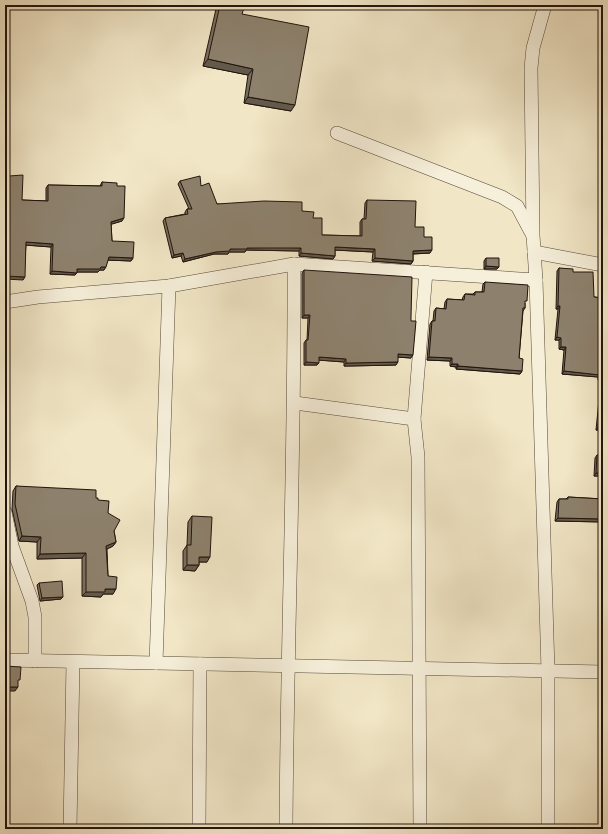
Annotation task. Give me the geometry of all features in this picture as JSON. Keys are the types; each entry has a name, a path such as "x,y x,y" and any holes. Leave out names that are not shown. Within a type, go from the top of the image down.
{"street":[{"path":"545,5 535,41 531,68 533,235 536,280 548,670 548,829"},
{"path":"337,133 502,197 517,206 533,235"},
{"path":"534,252 603,265"},
{"path":"5,302 38,296 169,286 294,264 536,280"},
{"path":"286,829 287,666 295,403 294,264"},
{"path":"420,829 418,457 414,419 426,272"},
{"path":"156,663 169,286"},
{"path":"295,403 414,419"},
{"path":"5,512 8,546 32,601 35,617 35,661"},
{"path":"5,660 603,672"},
{"path":"70,829 73,662"},
{"path":"199,829 200,664"}],"building":[{"path":"220,5 244,8 242,14 309,27 295,105 248,97 253,69 208,59"},
{"path":"23,175 22,200 48,201 48,185 102,186 102,182 117,183 117,186 125,186 124,218 111,222 112,241 134,242 133,258 109,257 106,267 101,267 100,269 77,269 77,273 52,271 53,244 26,242 25,277 5,276 5,178 9,178 9,176"},
{"path":"200,176 201,186 209,183 217,204 264,201 302,202 302,211 314,212 313,218 322,218 322,235 362,236 362,219 366,219 367,200 416,201 415,227 424,227 424,237 432,237 432,250 413,251 413,261 375,258 375,249 335,247 335,256 301,253 301,248 247,248 230,249 230,251 216,252 185,259 183,253 174,255 165,218 188,214 187,209 192,209 180,181"},
{"path":"486,258 499,258 499,267 486,266"},
{"path":"559,268 573,269 573,272 593,272 594,297 603,298 603,377 600,377 600,375 564,371 566,347 561,347 561,338 557,337 560,306 558,306"},
{"path":"304,270 412,277 411,321 416,321 413,355 398,354 398,362 346,363 346,359 319,357 319,363 306,362 306,340 308,340 310,315 304,315"},
{"path":"485,282 528,285 527,301 525,301 525,308 523,308 519,358 523,359 522,371 458,366 458,364 452,364 452,358 429,357 432,321 435,321 436,308 446,309 447,299 464,300 465,294 475,295 475,292 484,292"},
{"path":"603,378 603,427 598,427"},
{"path":"597,455 603,456 603,473 596,473"},
{"path":"16,486 96,490 96,498 98,498 98,500 109,501 108,513 120,520 114,531 116,542 106,546 108,576 117,577 116,589 105,589 105,592 86,592 86,553 40,554 41,537 22,536 15,504"},
{"path":"568,497 603,499 603,519 558,518 559,499 568,499"},
{"path":"192,516 212,517 210,557 199,557 199,565 187,565 187,545 191,545"},
{"path":"62,581 63,597 42,598 39,583"},
{"path":"5,666 21,667 18,687 5,687"}]}
